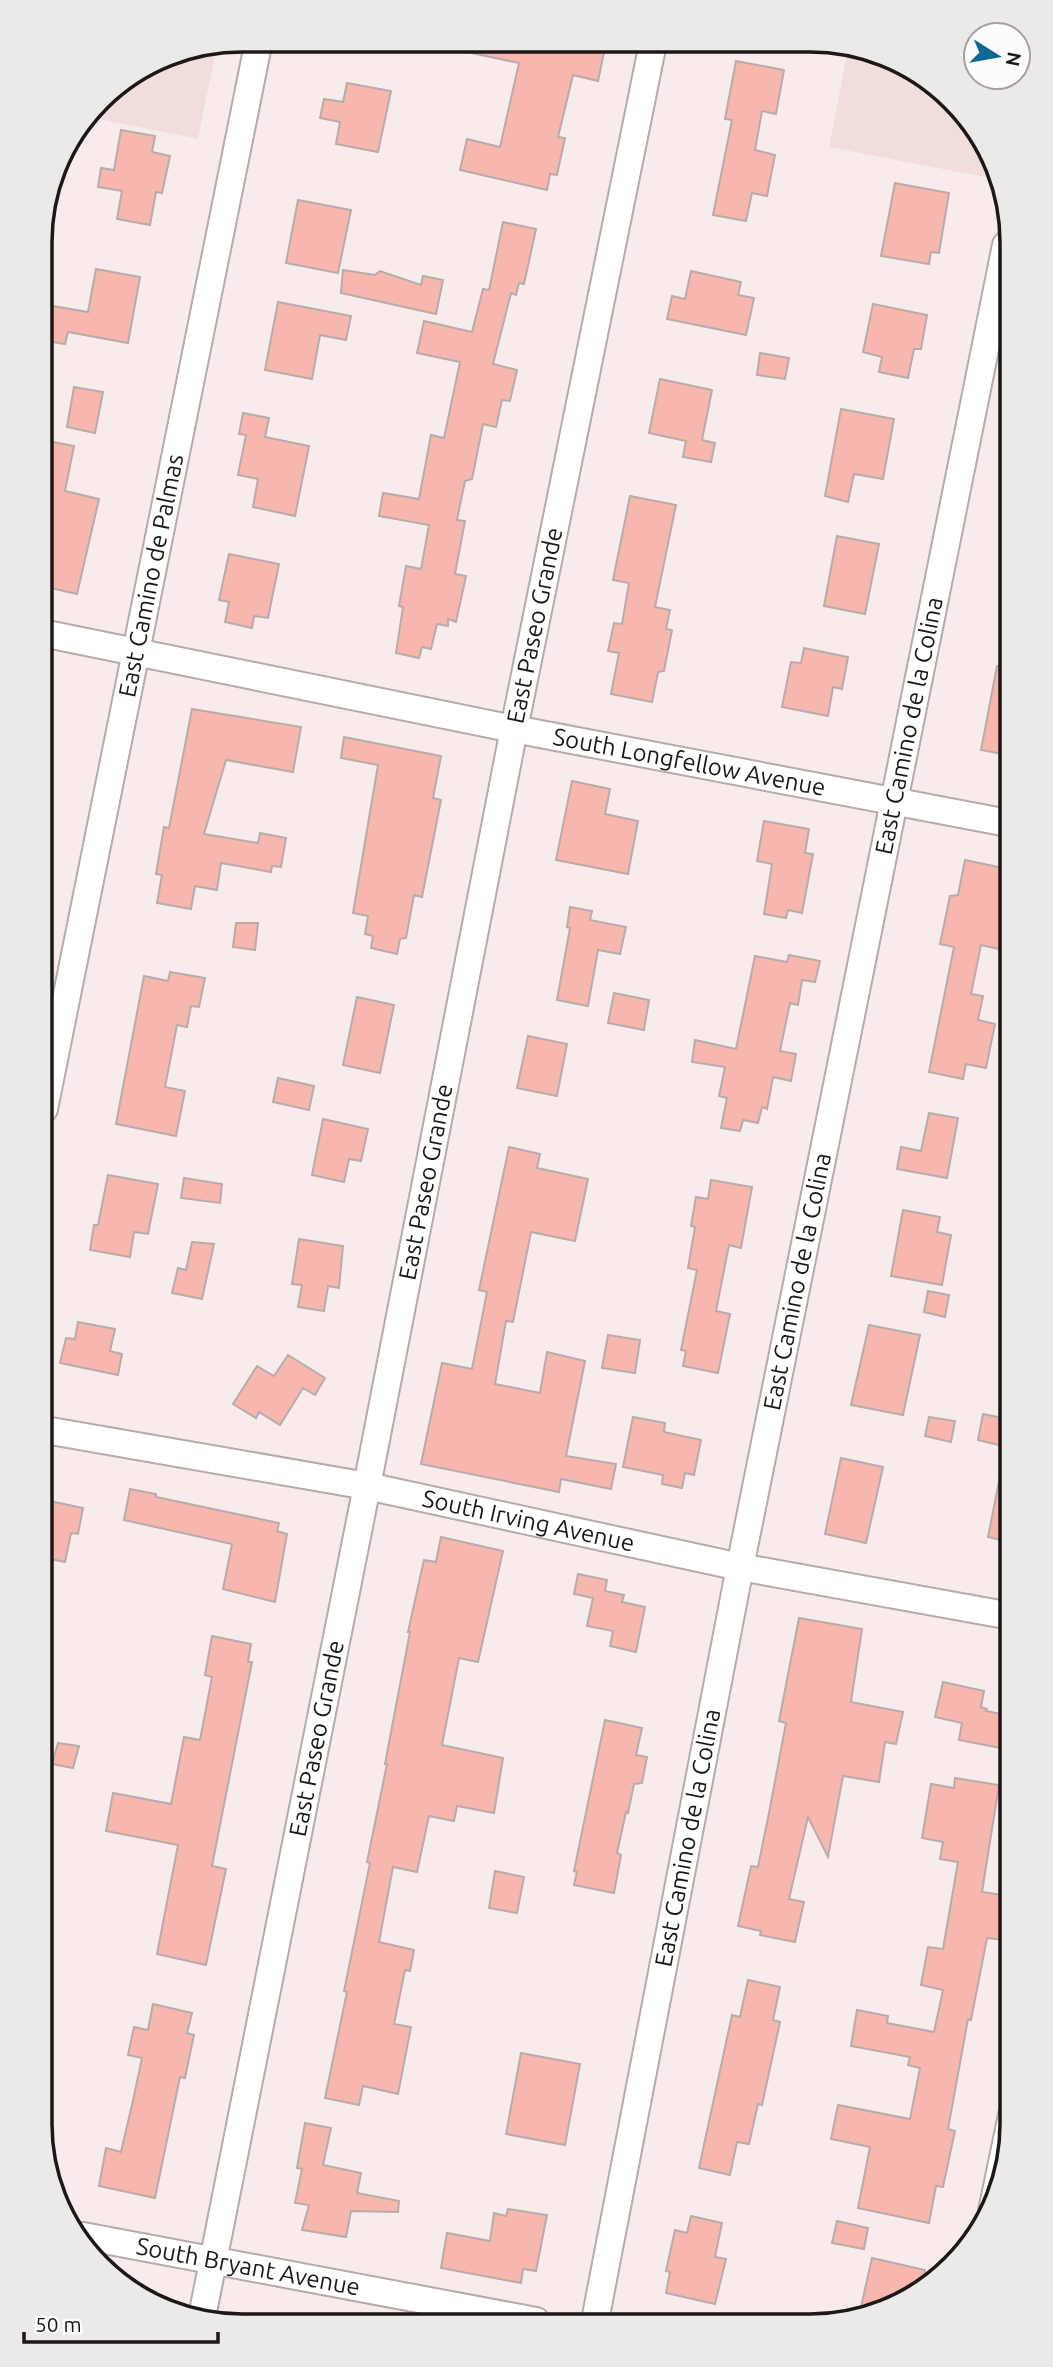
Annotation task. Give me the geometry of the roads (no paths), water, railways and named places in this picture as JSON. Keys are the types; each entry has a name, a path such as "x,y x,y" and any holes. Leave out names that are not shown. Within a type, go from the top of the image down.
{"street":[{"name":"East Camino de Palmas","path":"53,1065 257,52"},
{"name":"East Paseo Grande","path":"203,2311 368,1486 514,729 651,52"},
{"name":"East Camino de la Colina","path":"596,2314 740,1567 1000,275"},
{"name":"South Longfellow Avenue","path":"53,635 514,729 1000,822"},
{"name":"South Irving Avenue","path":"53,1431 368,1486 740,1567 1000,1614"},
{"name":"South Bryant Avenue","path":"90,2237 498,2314"}]}
